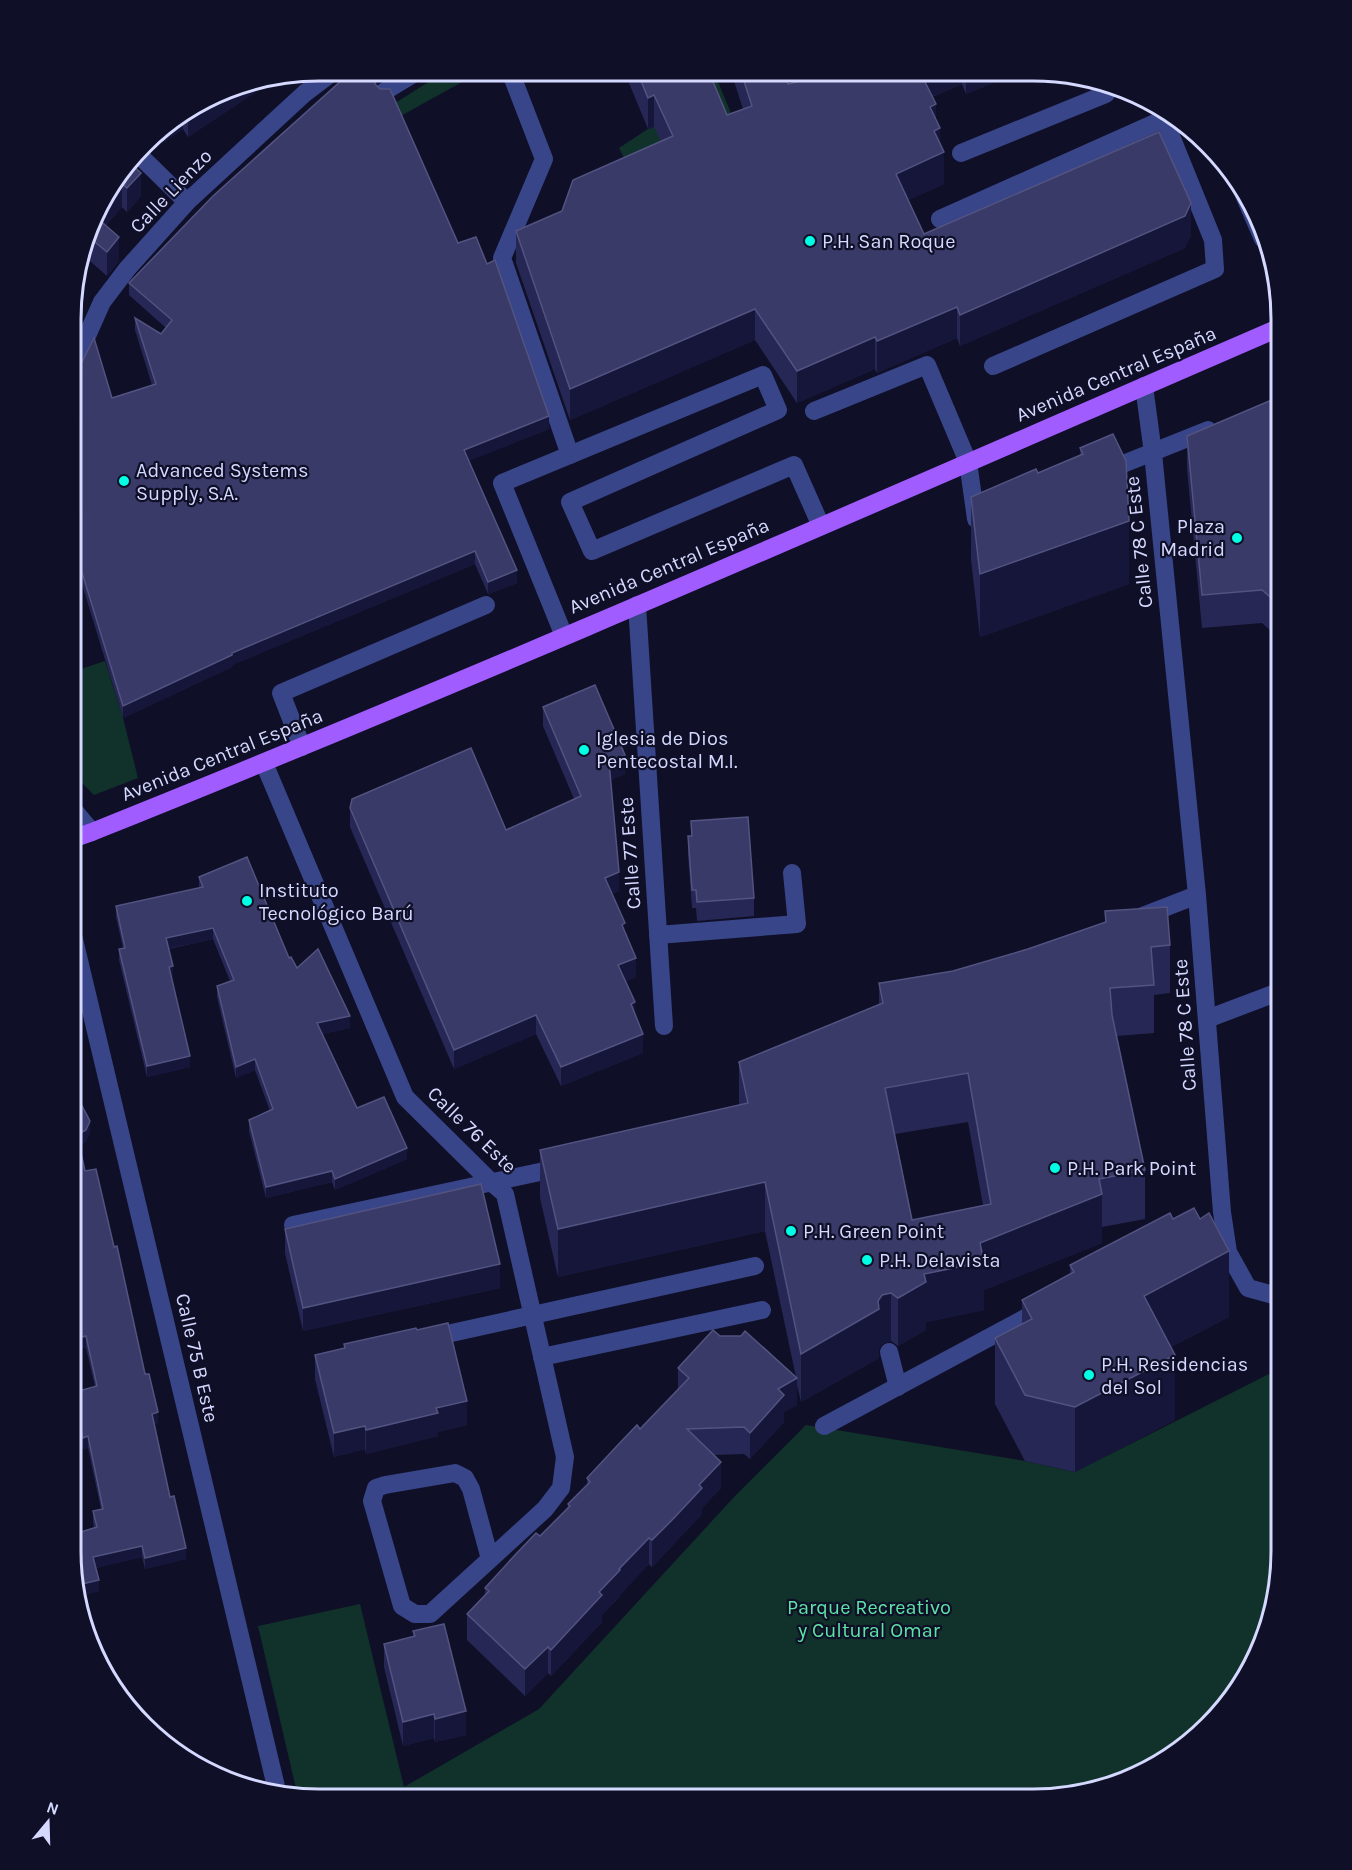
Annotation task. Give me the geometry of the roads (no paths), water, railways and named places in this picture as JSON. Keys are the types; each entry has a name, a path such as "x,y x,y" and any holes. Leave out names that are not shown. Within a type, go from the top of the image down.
{"main road":[{"name":"Avenida Central España","path":"81,835 264,764 1271,331"}],"street":[{"name":"Calle Lienzo","path":"81,349 102,302 187,202 320,81"},
{"path":"385,91 402,81"},
{"path":"514,81 544,159 502,258 570,455"},
{"path":"961,153 1105,92"},
{"path":"940,219 1162,119"},
{"path":"993,366 1215,269 1213,240 1171,125"},
{"path":"143,159 187,202"},
{"path":"81,328 88,333"},
{"path":"814,411 927,365 968,462 977,522 988,517"},
{"path":"564,636 502,483 763,375 778,410 570,502 592,551 794,465 820,526"},
{"name":"Calle 78 C Este","path":"1144,386 1153,453 1197,895 1222,1212 1228,1252 1248,1288 1271,1294"},
{"path":"1087,478 1228,421"},
{"path":"302,747 281,693 486,605"},
{"name":"Calle 77 Este","path":"637,605 664,1026"},
{"name":"Calle 76 Este","path":"264,764 405,1097 505,1194 565,1456 561,1488 545,1509 430,1614 415,1614 402,1606 372,1501 376,1488 384,1485 455,1473 465,1478 471,1489 490,1559"},
{"path":"81,819 92,832"},
{"path":"658,935 796,924 792,873"},
{"path":"1130,921 1197,895"},
{"name":"Calle 75 B Este","path":"81,970 275,1784"},
{"path":"1207,1019 1271,996"},
{"path":"292,1225 584,1162"},
{"path":"1201,1223 1222,1212"},
{"path":"416,1341 755,1266"},
{"path":"824,1426 1055,1302"},
{"path":"542,1357 762,1310"},
{"path":"889,1352 898,1387"}],"place":[{"name":"P.H. San Roque","path":"810,241"},
{"name":"Advanced Systems Supply, S.A.","path":"124,481"},
{"name":"Plaza Madrid","path":"1237,538"},
{"name":"Iglesia de Dios Pentecostal M.I.","path":"584,750"},
{"name":"Instituto Tecnológico Barú","path":"247,901"},
{"name":"P.H. Park Point","path":"1055,1168"},
{"name":"P.H. Green Point","path":"791,1231"},
{"name":"P.H. Delavista","path":"867,1260"},
{"name":"P.H. Residencias del Sol","path":"1089,1375"}],"park label":[{"name":"Parque Recreativo y Cultural Omar","path":"869,1618"}]}
